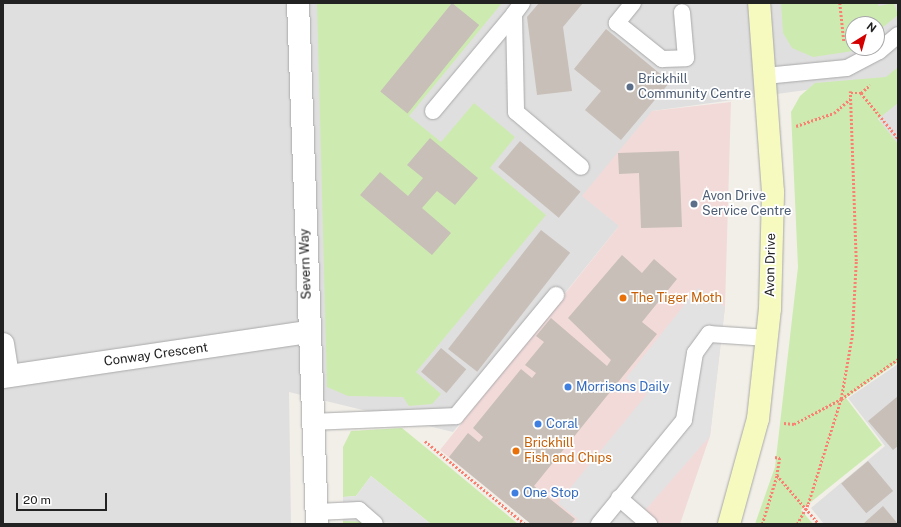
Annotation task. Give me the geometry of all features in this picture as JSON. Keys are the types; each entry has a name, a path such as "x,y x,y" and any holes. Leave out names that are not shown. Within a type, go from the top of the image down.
{"street":[{"name":"Severn Way","path":"298,3 308,332 317,518"},
{"name":"Avon Drive","path":"730,524 758,419 768,338 773,192 767,129 765,76 759,3"},
{"name":"Conway Crescent","path":"6,377 308,332"},
{"path":"3,344 6,377"}],"lane":[{"path":"633,3 617,23 662,59 686,58 682,12"},
{"path":"432,111 518,8"},
{"path":"518,8 516,112 581,167"},
{"path":"765,76 847,68 879,51 898,35"},
{"path":"312,422 398,420 456,416 556,295"},
{"path":"599,524 684,420 695,353 709,334 768,338"},
{"path":"619,498 649,524"},
{"path":"317,518 359,510 375,524"}],"path":[{"path":"797,524 806,509 841,398 852,336 856,261 851,93 840,3"},
{"path":"851,93 861,93 898,138"},
{"path":"767,129 806,125 834,113 851,98"},
{"path":"758,419 794,424 841,398 898,359"},
{"path":"398,420 525,524"},
{"path":"749,451 780,458 777,475 762,524"},
{"path":"777,475 819,524"}],"shaded area":[{"path":"3,3 898,3 898,169 865,82 652,111 619,226 453,432 289,392 291,524 3,524"},
{"path":"731,102 725,307 710,436 680,524 531,524 440,450 619,226 582,196 652,111"},
{"path":"698,288 725,307 710,436 633,524 574,524 578,519 558,503 647,394 626,378"},
{"path":"898,364 898,524 824,524 811,508 885,446 848,398"},
{"path":"371,476 431,524 343,521 343,497 356,496"}],"green space":[{"path":"317,3 502,3 409,116 441,142 474,103 515,137 490,168 546,215 416,372 441,394 432,404 409,406 403,397 348,396 327,387"},
{"path":"781,3 877,3 879,6 894,3 898,15 885,26 885,16 845,16 845,52 813,57 792,48 783,33"},
{"path":"898,67 898,103 878,119 898,144 898,362 846,398 882,445 801,510 813,524 755,524 775,467 798,267 791,112 800,96 815,83 886,77"},
{"path":"402,428 518,524 431,524 371,476 356,496 343,497 343,447 351,431"},
{"path":"357,519 364,524 343,524 343,521"}],"building":[{"path":"452,3 479,25 407,114 380,92"},
{"path":"539,3 583,3 563,27 572,91 537,95 527,17"},
{"name":"Brickhill Community Centre","path":"606,29 670,82 621,140 585,110 601,91 574,69"},
{"path":"430,138 478,178 455,205 437,191 422,208 451,233 432,255 360,195 380,172 408,196 423,178 407,165"},
{"path":"520,141 581,192 559,218 498,167"},
{"path":"679,151 682,227 641,228 639,173 619,174 618,153"},
{"path":"541,230 570,253 477,372 448,349"},
{"path":"622,255 642,273 654,259 677,279 642,322 657,334 534,486 575,519 571,524 531,524 449,457 468,433 479,442 483,437 473,428 521,369 532,378 536,373 525,365 544,342 536,336 551,318 607,366 611,360 568,318"},
{"path":"441,348 466,369 446,393 421,372"},
{"path":"898,396 898,446 893,450 868,421"},
{"path":"868,461 893,491 866,513 841,483"},
{"path":"883,506 898,524 863,524"}],"place":[{"name":"Brickhill Community Centre","path":"630,87"},
{"name":"Avon Drive Service Centre","path":"694,204"},
{"name":"The Tiger Moth","path":"623,298"},
{"name":"Morrisons Daily","path":"568,387"},
{"name":"Coral","path":"538,424"},
{"name":"Brickhill Fish and Chips","path":"516,451"},
{"name":"One Stop","path":"515,493"}]}
